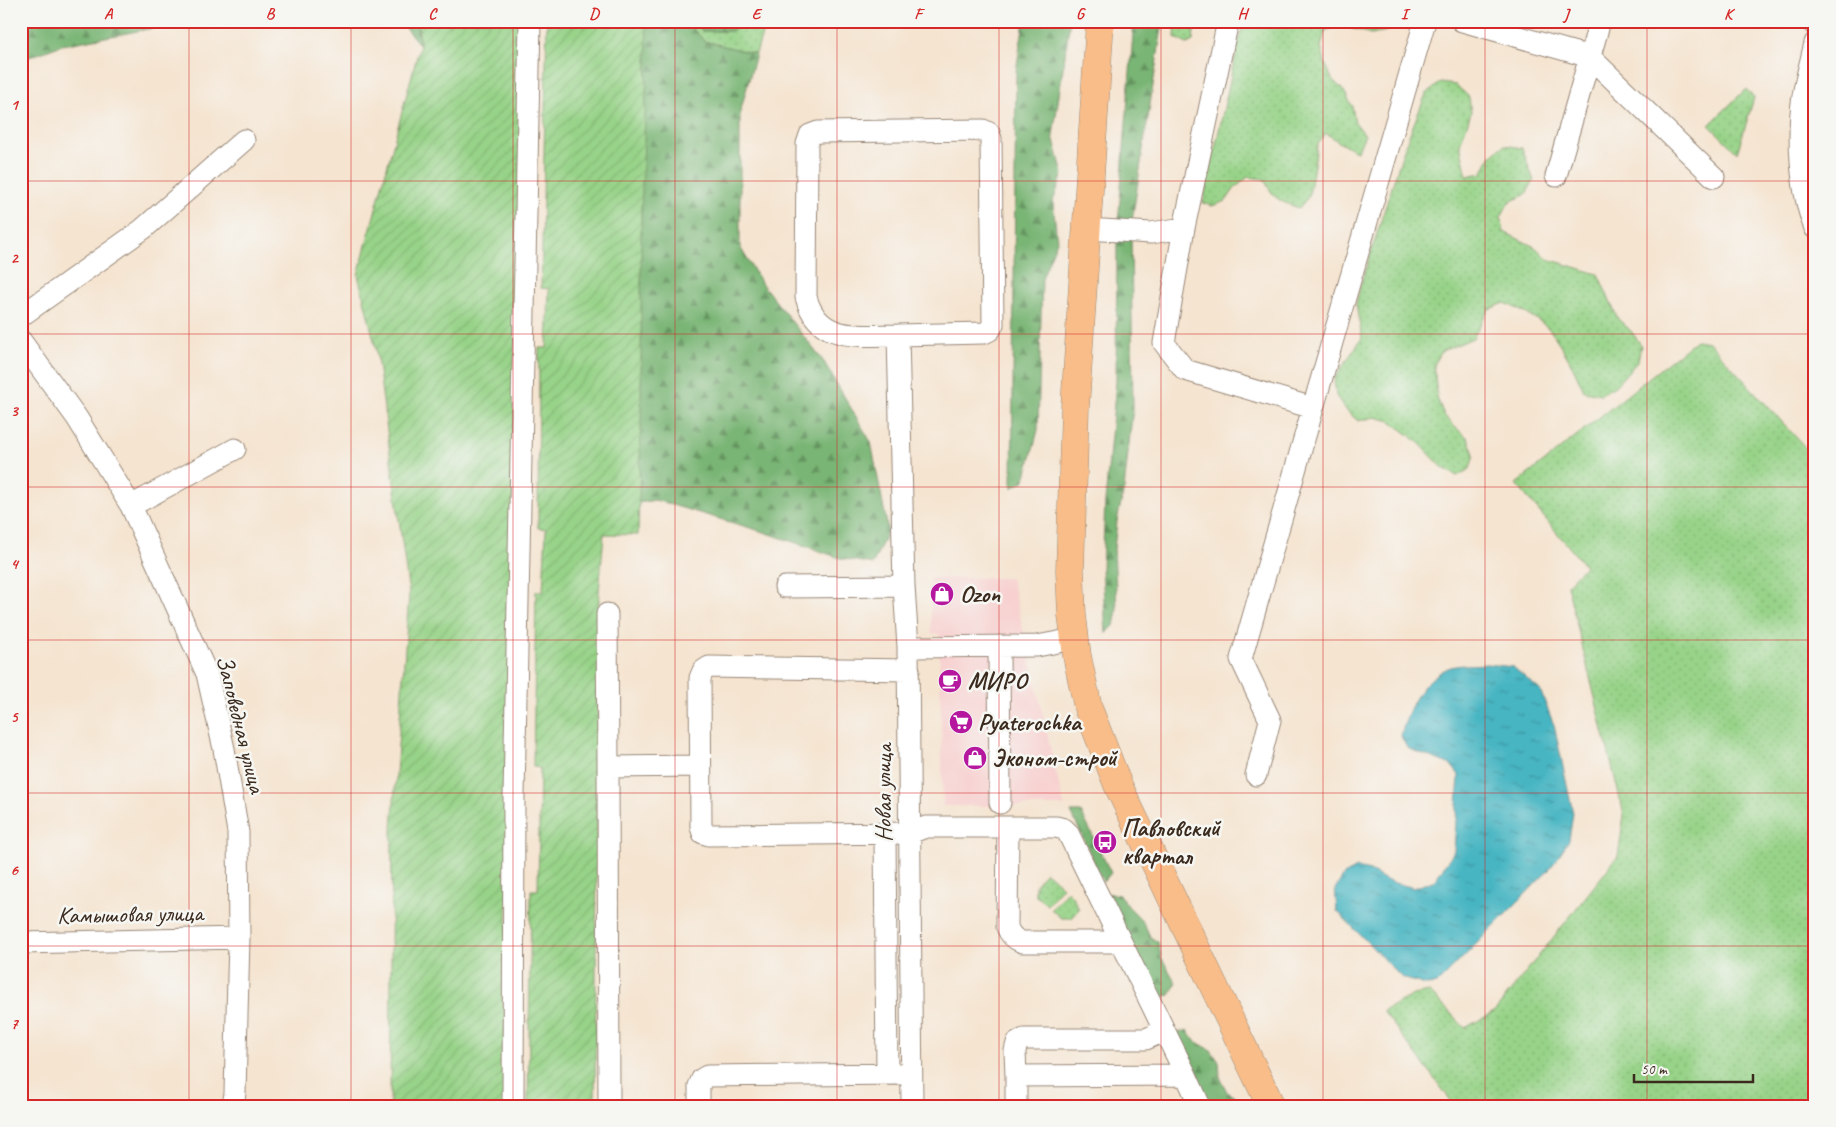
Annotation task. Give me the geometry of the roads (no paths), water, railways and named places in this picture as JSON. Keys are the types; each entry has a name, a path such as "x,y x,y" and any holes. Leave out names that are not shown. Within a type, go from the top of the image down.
{"main road":[{"path":"1100,21 1076,407 1070,562 1074,639 1088,708 1118,785 1271,1106"}],"street":[{"path":"512,1106 514,795 530,21"},
{"path":"1228,21 1184,228 1164,343 1185,370 1313,408"},
{"path":"1256,775 1270,720 1241,659 1425,21"},
{"path":"1462,21 1590,57 1714,177"},
{"path":"1556,176 1600,21"},
{"path":"1811,21 1815,25"},
{"path":"1815,43 1803,97 1800,151 1808,212 1815,228"},
{"path":"982,130 989,133 991,139 993,324 990,330 984,333 898,335 842,334 818,321 809,309 806,297 806,154 810,135 818,132 982,130"},
{"path":"21,316 143,229 244,140"},
{"path":"1087,229 1151,233 1184,228"},
{"name":"Новая улица","path":"898,335 904,586 909,670 912,1106"},
{"name":"Заповедная улица","path":"21,341 77,418 132,506 207,674 224,749 238,832 239,938 235,1093 233,1106"},
{"path":"132,506 235,449"},
{"path":"785,587 904,586"},
{"path":"608,614 609,1106"},
{"path":"908,647 1037,646 1074,639"},
{"path":"999,646 1000,804"},
{"path":"909,670 710,667 703,670 700,678 701,827 703,833 709,835 910,833 926,827 1056,826 1064,829 1068,833 1200,1106"},
{"path":"608,767 700,766"},
{"path":"1008,827 1007,927 1010,934 1016,940 1022,942 1121,942"},
{"path":"885,833 887,1074"},
{"name":"Камышовая улица","path":"21,943 239,938"},
{"path":"1016,1106 1015,1051 1017,1043 1024,1039 1146,1039 1164,1031"},
{"path":"699,1106 699,1086 702,1078 707,1076 912,1074"},
{"path":"1016,1076 1186,1075"}],"water":[{"path":"1487,664 1513,667 1540,690 1554,725 1573,813 1569,840 1550,869 1437,984 1426,985 1402,978 1337,911 1335,889 1344,875 1357,868 1370,871 1388,881 1414,888 1435,880 1454,851 1459,775 1451,765 1407,748 1401,736 1412,705 1422,688 1430,680 1448,668 1462,665"}],"place":[{"name":"Ozon","path":"942,594"},
{"name":"МИРО","path":"950,681"},
{"name":"Pyaterochka","path":"961,722"},
{"name":"Эконом-строй","path":"975,758"},
{"name":"Павловский квартал","path":"1105,842"}]}
